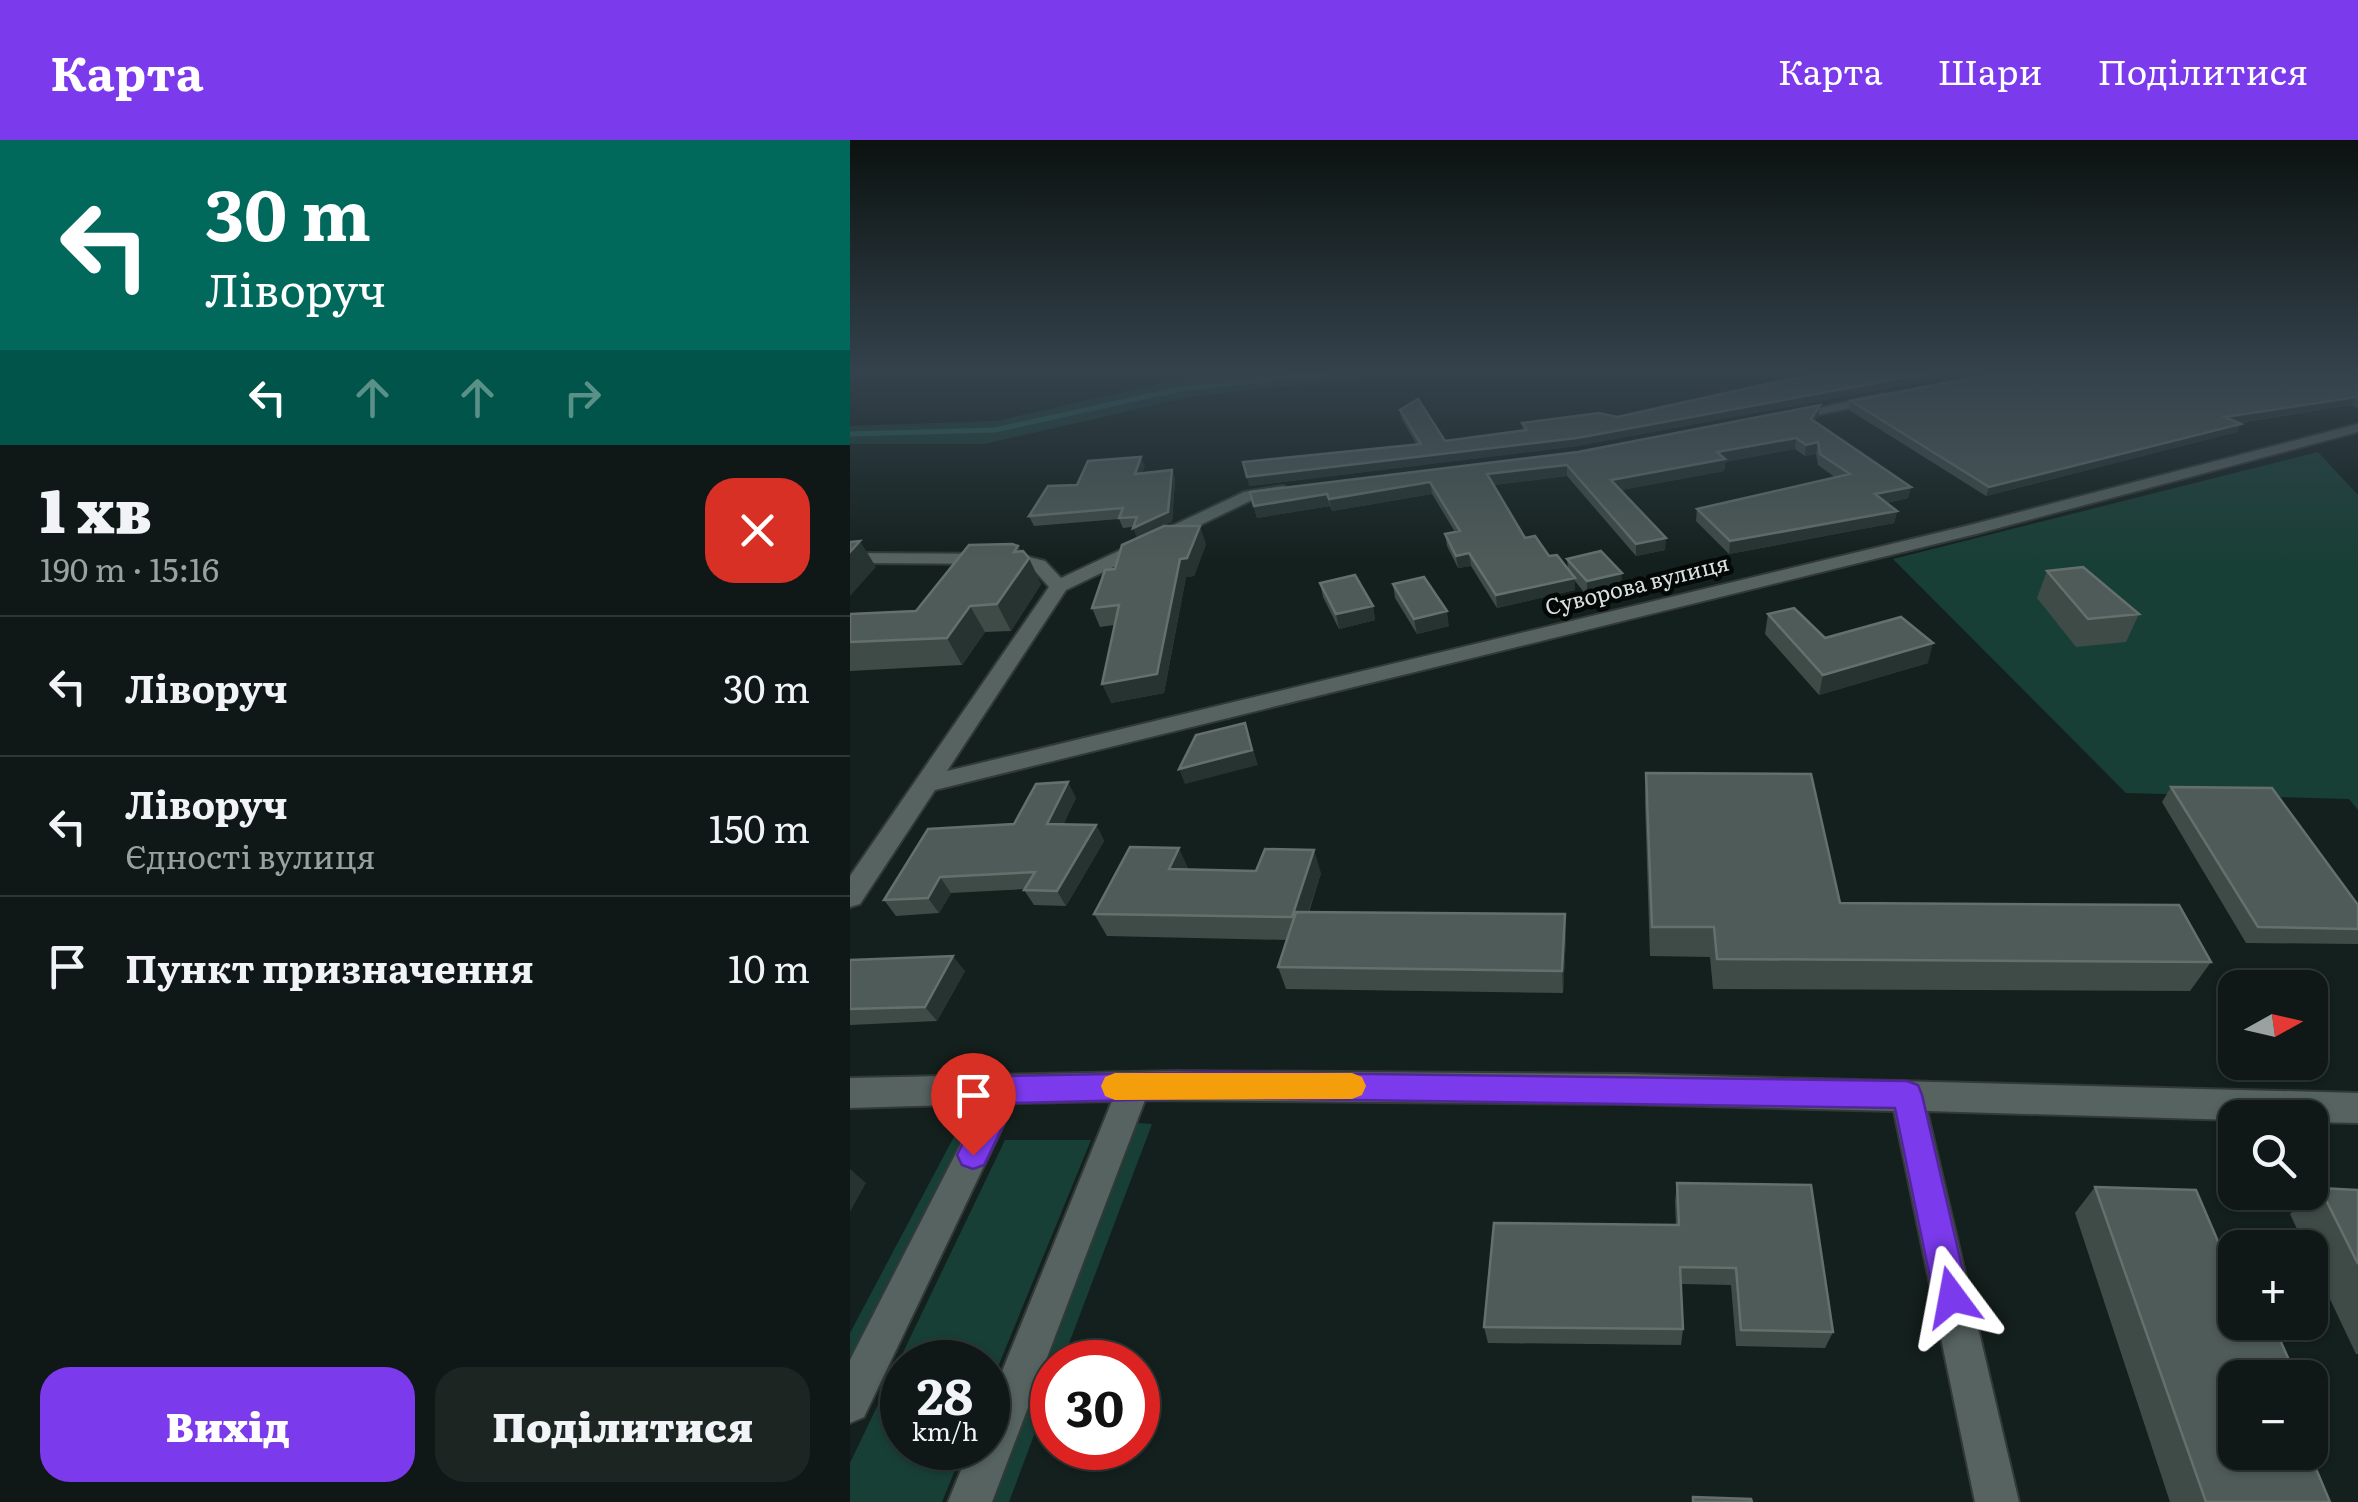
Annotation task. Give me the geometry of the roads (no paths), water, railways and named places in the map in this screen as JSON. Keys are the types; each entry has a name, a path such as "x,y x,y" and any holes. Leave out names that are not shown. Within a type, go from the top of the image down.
{"street":[{"name":"Суворова вулиця","path":"925,784 1970,530 2329,436"},
{"path":"850,897 1059,586 1250,495 1308,488"},
{"path":"850,558 1016,559 1039,565 1059,586"},
{"path":"970,1502 1134,1086"},
{"path":"850,1093 1134,1086 1907,1095 2358,1108"},
{"path":"850,1404 1005,1090"},
{"path":"1907,1095 1998,1502"}]}
